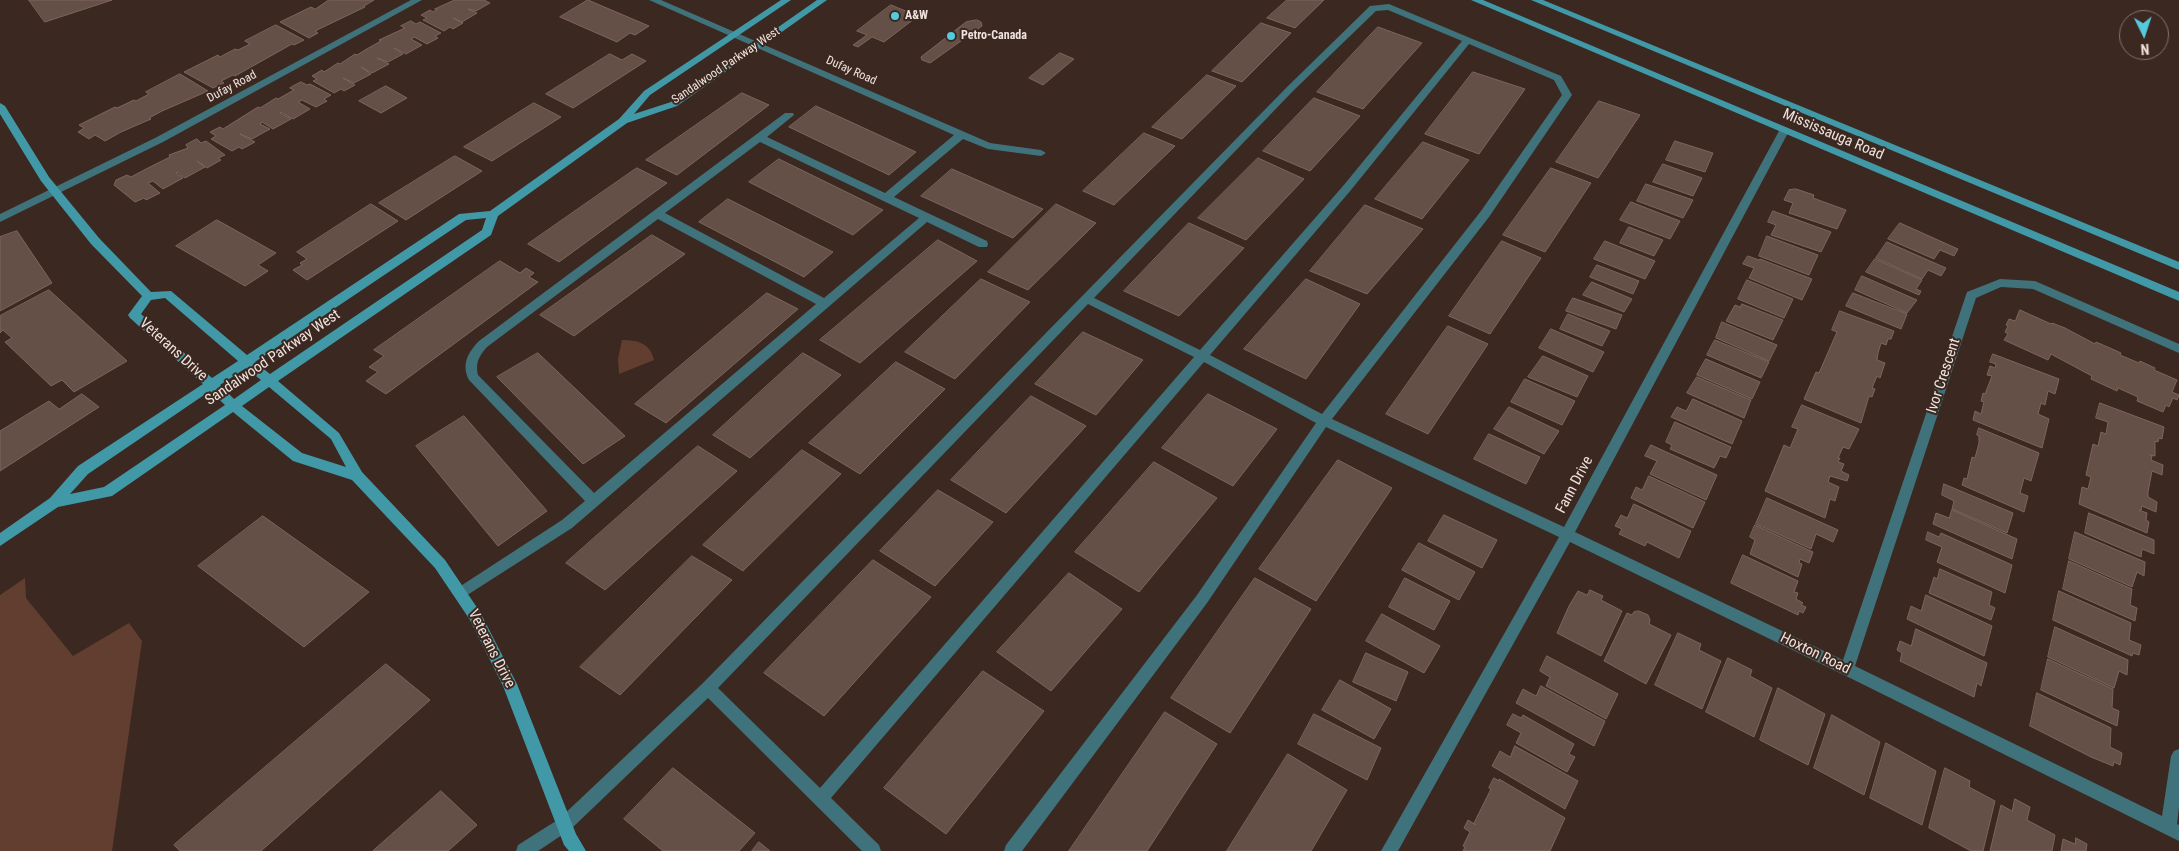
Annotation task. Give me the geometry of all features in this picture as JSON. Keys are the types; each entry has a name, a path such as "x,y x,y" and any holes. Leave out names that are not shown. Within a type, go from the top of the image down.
{"main road":[{"name":"Sandalwood Parkway West","path":"0,540 55,502 83,470 463,216 493,214 623,121 647,93 787,0"},
{"name":"Sandalwood Parkway West","path":"623,121 674,104 823,0"},
{"name":"Mississauga Road","path":"1475,0 2179,297"},
{"name":"Mississauga Road","path":"1535,0 2179,266"},
{"name":"Veterans Drive","path":"0,106 45,179 95,241 148,296"},
{"name":"Sandalwood Parkway West","path":"55,502 107,492 487,232 493,214"},
{"name":"Veterans Drive","path":"357,476 298,457 234,405 134,315 148,296 167,294 335,436 357,476 440,564 475,616 510,684 570,839 578,851"}],"street":[{"name":"Dufay Road","path":"0,218 159,140 418,0"},
{"name":"Dufay Road","path":"653,0 988,146 1041,153"},
{"path":"524,851 565,824 708,688 1290,89 1373,8 1389,6 1558,78 1567,95 1485,214 1324,421 1202,599 1012,851"},
{"path":"820,799 1347,188 1468,40"},
{"path":"594,502 472,377 469,367 472,355 483,344 789,115"},
{"name":"Fann Drive","path":"1389,851 1567,535 1784,131"},
{"path":"886,198 962,134"},
{"path":"759,137 983,244"},
{"path":"658,214 824,304"},
{"path":"461,594 567,524 926,217"},
{"name":"Ivor Crescent","path":"1847,670 1971,295 2000,283 2035,285 2179,349"},
{"name":"Hoxton Road","path":"1088,299 1202,356 1324,421 1449,478 1847,670 2174,831"},
{"path":"708,688 873,851"},
{"path":"2174,831 2179,756"}],"shaded area":[{"path":"622,340 638,342 646,346 654,360 619,374 618,359"},
{"path":"25,578 26,598 73,656 129,623 142,641 112,851 0,851 0,595"}],"building":[{"path":"29,0 112,0 45,22"},
{"path":"329,0 374,0 365,7 315,31 318,33 309,38 280,22 311,7 315,9"},
{"path":"455,0 484,0 490,3 476,11 468,9 477,13 462,22 453,18 463,23 453,29 450,27 444,31 423,20 427,18 421,15 430,10 433,12 438,9 435,9"},
{"path":"588,0 649,26 635,35 630,33 617,42 560,17"},
{"path":"1287,0 1324,0 1295,28 1267,18"},
{"path":"891,5 918,16 884,42 872,37 858,47 853,45 867,35 857,31"},
{"path":"977,20 981,22 982,26 930,63 922,60 921,57 966,22"},
{"path":"411,21 416,24 420,22 441,33 435,36 438,38 427,44 414,37 411,39 422,45 406,54 394,48 403,54 388,62 377,58 389,64 372,73 361,67 371,74 354,83 343,78 355,85 344,91 341,89 334,93 313,81 317,79 312,76 322,70 324,72 338,63 340,64 355,54 357,55 381,41 379,40 405,28 401,26"},
{"path":"1261,23 1291,33 1242,82 1212,71"},
{"path":"276,25 304,40 294,45 292,44 235,76 233,75 221,81 224,83 213,88 184,72 218,55 220,57 250,44 245,41"},
{"path":"1378,27 1422,43 1363,109 1317,92"},
{"path":"1060,53 1074,59 1043,85 1029,78"},
{"path":"610,54 622,60 632,54 646,61 573,108 546,94"},
{"path":"1473,72 1525,89 1479,154 1425,134"},
{"path":"180,74 208,91 162,111 149,118 151,119 105,141 95,135 89,139 78,132 84,128 79,125 115,107 117,108 134,100 136,101 149,94 146,92"},
{"path":"1207,75 1236,86 1182,139 1152,127"},
{"path":"301,82 307,85 310,84 331,95 324,99 327,101 316,107 302,100 298,102 310,109 293,119 281,112 291,119 273,129 262,122 260,124 270,129 252,139 240,134 255,142 242,149 239,147 232,151 211,139 216,136 210,132 220,127 223,129 258,107 260,108 276,98 278,99 294,90 290,88"},
{"path":"386,86 407,98 381,113 359,101"},
{"path":"742,93 769,105 677,175 646,160"},
{"path":"1314,98 1360,116 1310,171 1263,151"},
{"path":"1599,101 1640,115 1598,178 1556,162"},
{"path":"534,103 561,117 492,161 464,147"},
{"path":"816,106 916,152 889,175 789,127"},
{"path":"1144,133 1175,146 1114,205 1083,191"},
{"path":"197,139 201,143 206,141 225,155 218,158 221,160 207,168 197,161 205,167 185,178 177,172 183,178 163,189 153,181 148,183 160,193 146,200 144,198 135,202 114,185 116,180 127,175 131,177 170,157 169,155 188,148 186,145"},
{"path":"1675,141 1713,153 1705,172 1666,160"},
{"path":"1423,142 1469,160 1422,219 1375,199"},
{"path":"455,156 482,171 406,220 379,203"},
{"path":"1258,158 1304,179 1246,240 1198,218"},
{"path":"779,159 883,210 853,235 749,182"},
{"path":"1663,164 1702,178 1693,196 1653,182"},
{"path":"637,168 667,183 559,262 528,244"},
{"path":"1551,168 1591,183 1545,252 1503,235"},
{"path":"952,169 1043,209 1013,238 921,196"},
{"path":"1646,184 1693,200 1683,218 1637,201"},
{"path":"1796,189 1814,195 1813,198 1846,210 1837,229 1789,213 1793,203 1784,200 1789,190"},
{"path":"728,199 833,252 804,277 699,222"},
{"path":"1631,202 1680,221 1670,239 1620,220"},
{"path":"371,204 398,221 307,280 293,270 302,265 300,263 307,259 297,252"},
{"path":"1056,204 1096,223 1028,290 988,272"},
{"path":"1365,205 1423,229 1367,294 1310,271"},
{"path":"1773,211 1831,232 1821,252 1771,235 1776,225 1768,222"},
{"path":"217,220 276,253 258,265 268,271 245,286 176,246"},
{"path":"1189,223 1244,248 1179,316 1124,291"},
{"path":"1900,223 1958,249 1954,256 1940,250 1934,259 1888,239"},
{"path":"1629,227 1663,240 1654,256 1620,243"},
{"path":"17,231 52,283 0,311 0,237"},
{"path":"652,235 685,254 574,336 540,315"},
{"path":"1767,236 1818,255 1809,275 1759,256"},
{"path":"938,240 977,261 860,363 820,340"},
{"path":"1502,241 1541,258 1490,334 1449,316"},
{"path":"1605,241 1655,261 1645,279 1594,259"},
{"path":"1887,242 1946,268 1941,276 1928,270 1922,279 1876,258"},
{"path":"1748,256 1812,279 1802,300 1749,278 1754,268 1743,264"},
{"path":"1875,259 1922,280 1916,289 1921,291 1919,295 1866,272"},
{"path":"500,261 520,273 526,268 534,273 529,277 538,282 386,394 366,381 378,372 369,367 384,356 374,350"},
{"path":"1597,265 1639,281 1633,294 1590,277"},
{"path":"1862,276 1917,300 1907,313 1855,290"},
{"path":"981,279 1030,302 955,379 905,352"},
{"path":"1306,279 1360,304 1306,379 1244,349"},
{"path":"1747,280 1793,299 1784,318 1738,299"},
{"path":"1592,282 1632,299 1624,312 1583,295"},
{"path":"49,290 127,361 74,392 62,380 51,386 5,342 12,338 3,330 0,333 0,316"},
{"path":"767,293 798,309 666,423 635,404"},
{"path":"1853,293 1907,314 1901,329 1846,306"},
{"path":"1573,298 1622,315 1616,329 1566,311"},
{"path":"1742,304 1783,320 1773,340 1726,321 1735,305 1740,307"},
{"path":"2020,310 2065,328 2095,344 2096,342 2110,348 2121,353 2120,355 2139,363 2140,361 2155,368 2154,370 2177,380 2172,392 2179,395 2177,400 2173,398 2169,407 2166,405 2163,412 2137,401 2138,397 2118,388 2117,391 2091,379 2092,376 2051,354 2048,360 2004,340 2008,334 2005,332 2009,319 2015,321"},
{"path":"1840,311 1894,331 1886,345 1881,343 1877,360 1885,363 1880,378 1877,376 1872,388 1875,389 1872,397 1869,396 1861,423 1804,399 1816,372 1819,373 1837,332 1832,330"},
{"path":"1568,314 1610,331 1602,346 1560,329"},
{"path":"1722,322 1777,345 1769,361 1716,338"},
{"path":"1448,326 1488,344 1428,434 1386,414"},
{"path":"1551,329 1604,352 1593,372 1539,348"},
{"path":"1083,332 1143,360 1096,415 1035,384"},
{"path":"1715,340 1769,362 1761,378 1707,355"},
{"path":"538,353 625,436 583,464 497,377"},
{"path":"803,353 841,375 750,458 713,435"},
{"path":"1993,354 2059,379 2055,394 2048,391 2045,405 2041,403 2038,414 2049,419 2042,448 1973,420 1975,411 1981,414 1984,402 1981,401 1983,393 1985,394 1992,376 1987,375 1990,366 1995,368 1996,364 1990,362"},
{"path":"1543,356 1588,376 1577,397 1528,377"},
{"path":"1706,359 1760,382 1752,399 1697,375"},
{"path":"896,362 945,389 860,474 809,443"},
{"path":"1697,377 1751,400 1744,418 1687,393"},
{"path":"1525,379 1575,401 1562,425 1511,402"},
{"path":"82,394 99,407 0,471 0,431 49,401 59,409"},
{"path":"1208,394 1277,429 1233,486 1162,448"},
{"path":"1031,396 1086,426 1006,513 951,480"},
{"path":"1693,399 1742,421 1732,444 1671,417 1677,407 1686,411"},
{"path":"2100,403 2164,427 2162,439 2159,438 2158,442 2155,441 2155,456 2150,455 2152,456 2151,460 2163,465 2162,475 2152,471 2148,492 2148,497 2157,502 2156,512 2142,506 2141,510 2139,510 2147,513 2146,520 2149,522 2147,533 2079,504 2082,487 2088,489 2091,477 2086,475 2093,444 2098,446 2101,432 2106,434 2108,422 2096,418"},
{"path":"1802,405 1859,429 1849,449 1843,447 1838,458 1840,458 1838,462 1844,464 1841,471 1849,475 1847,481 1830,476 1828,482 1839,487 1835,501 1830,499 1825,518 1765,491 1784,445 1790,448 1798,429 1792,427"},
{"path":"1509,407 1559,431 1544,454 1494,429"},
{"path":"464,416 547,511 498,546 416,446"},
{"path":"1675,422 1731,447 1726,458 1720,456 1714,468 1670,449 1672,445 1666,442"},
{"path":"1979,428 2039,453 2031,481 2024,478 2020,493 2028,496 2024,512 1962,485 1964,478 1967,479 1972,457 1975,458 1979,443 1979,436 1977,435"},
{"path":"1489,434 1540,457 1526,484 1474,459"},
{"path":"1651,445 1717,475 1706,500 1650,474 1657,461 1645,456"},
{"path":"698,446 737,471 605,590 566,563"},
{"path":"802,450 841,474 743,571 703,545"},
{"path":"1338,460 1392,488 1316,601 1259,569"},
{"path":"1154,462 1217,498 1139,592 1075,552"},
{"path":"1649,476 1705,502 1693,528 1631,498 1636,487 1642,490"},
{"path":"1944,484 2013,513 2007,533 1952,509 1954,501 1942,495"},
{"path":"938,490 993,522 935,586 880,551"},
{"path":"1767,498 1838,530 1833,542 1816,534 1811,549 1756,524"},
{"path":"1634,504 1691,531 1679,558 1647,542 1645,546 1619,534 1622,529 1615,526 1621,515 1627,518"},
{"path":"1952,510 2017,539 2012,559 1933,524 1936,513 1949,518"},
{"path":"2089,513 2154,540 2154,554 2142,549 2141,557 2085,533"},
{"path":"1444,515 1497,540 1482,568 1428,541"},
{"path":"263,516 369,592 304,647 198,566"},
{"path":"1755,525 1813,552 1809,563 1800,559 1799,563 1802,564 1798,577 1750,554 1755,540 1750,537"},
{"path":"1928,532 1939,537 1941,533 2012,565 2005,593 1937,562 1942,547 1926,540"},
{"path":"2075,532 2145,562 2144,576 2137,572 2132,587 2069,559"},
{"path":"1419,543 1475,572 1459,600 1402,570"},
{"path":"1743,555 1798,581 1794,592 1798,593 1796,599 1803,603 1801,605 1806,607 1803,613 1799,611 1798,615 1731,583"},
{"path":"692,556 732,580 620,695 580,667"},
{"path":"873,560 931,597 824,716 764,673"},
{"path":"2069,561 2132,589 2130,605 2137,608 2135,621 2063,589"},
{"path":"1940,569 1992,592 1989,605 1995,608 1991,620 1929,593 1934,577 1937,579"},
{"path":"1069,573 1122,609 1051,691 997,652"},
{"path":"1255,578 1311,609 1230,733 1171,698"},
{"path":"1405,578 1450,601 1434,630 1389,607"},
{"path":"1590,590 1603,596 1601,600 1622,611 1601,656 1557,633 1578,591 1587,595"},
{"path":"2059,591 2131,623 2129,640 2141,645 2139,655 2133,653 2132,656 2053,620"},
{"path":"1926,595 1992,626 1984,656 1907,619 1911,606 1921,611"},
{"path":"1639,611 1648,615 1649,624 1671,635 1646,684 1604,661 1627,613 1632,615 1634,612"},
{"path":"1382,614 1440,646 1424,673 1366,641"},
{"path":"2055,627 2128,660 2127,675 2119,671 2114,688 2048,657"},
{"path":"1916,629 1987,663 1981,686 1977,683 1974,697 1900,661 1902,653 1897,650 1900,641 1911,646"},
{"path":"1678,633 1701,644 1699,650 1721,661 1702,709 1655,685"},
{"path":"1366,653 1408,672 1396,701 1353,682"},
{"path":"1547,656 1618,694 1606,719 1546,686 1550,677 1540,671"},
{"path":"1728,658 1752,670 1750,676 1772,688 1754,737 1706,712"},
{"path":"2048,659 2113,689 2112,708 2119,711 2117,726 2041,690"},
{"path":"386,664 430,700 261,851 180,851 174,845"},
{"path":"983,671 1044,711 946,834 884,788"},
{"path":"1340,680 1391,709 1374,739 1322,710"},
{"path":"1541,686 1605,721 1594,746 1516,703 1523,689 1536,696"},
{"path":"1778,688 1825,714 1808,765 1760,740"},
{"path":"2037,693 2111,728 2110,747 2122,753 2120,765 2114,762 2113,766 2091,757 2030,726"},
{"path":"1165,712 1217,744 1147,851 1069,851"},
{"path":"1314,714 1381,748 1367,780 1298,744"},
{"path":"1513,714 1521,718 1523,715 1574,744 1569,754 1575,757 1567,772 1516,743 1521,733 1507,725"},
{"path":"1832,715 1880,742 1864,795 1814,768"},
{"path":"1886,743 1936,771 1922,825 1870,798"},
{"path":"1515,746 1578,781 1565,809 1492,766 1500,751 1510,757"},
{"path":"1288,754 1347,790 1311,851 1227,851"},
{"path":"673,768 755,833 739,851 663,851 624,819"},
{"path":"1945,768 1970,781 1969,787 1995,801 1983,851 1971,851 1929,828"},
{"path":"1494,778 1499,781 1499,779 1565,818 1550,851 1463,851 1465,847 1463,846 1470,832 1464,828 1468,820 1476,825 1474,823 1491,789 1489,788"},
{"path":"441,791 477,825 448,851 373,851"},
{"path":"2015,799 2030,807 2027,820 2055,835 2052,851 1990,851 2001,805 2012,811"},
{"path":"2076,838 2087,844 2086,851 2061,851 2063,839 2075,844"},
{"path":"759,842 770,851 752,851"}],"place":[{"name":"A&W","path":"895,16"},
{"name":"Petro-Canada","path":"951,36"}]}
